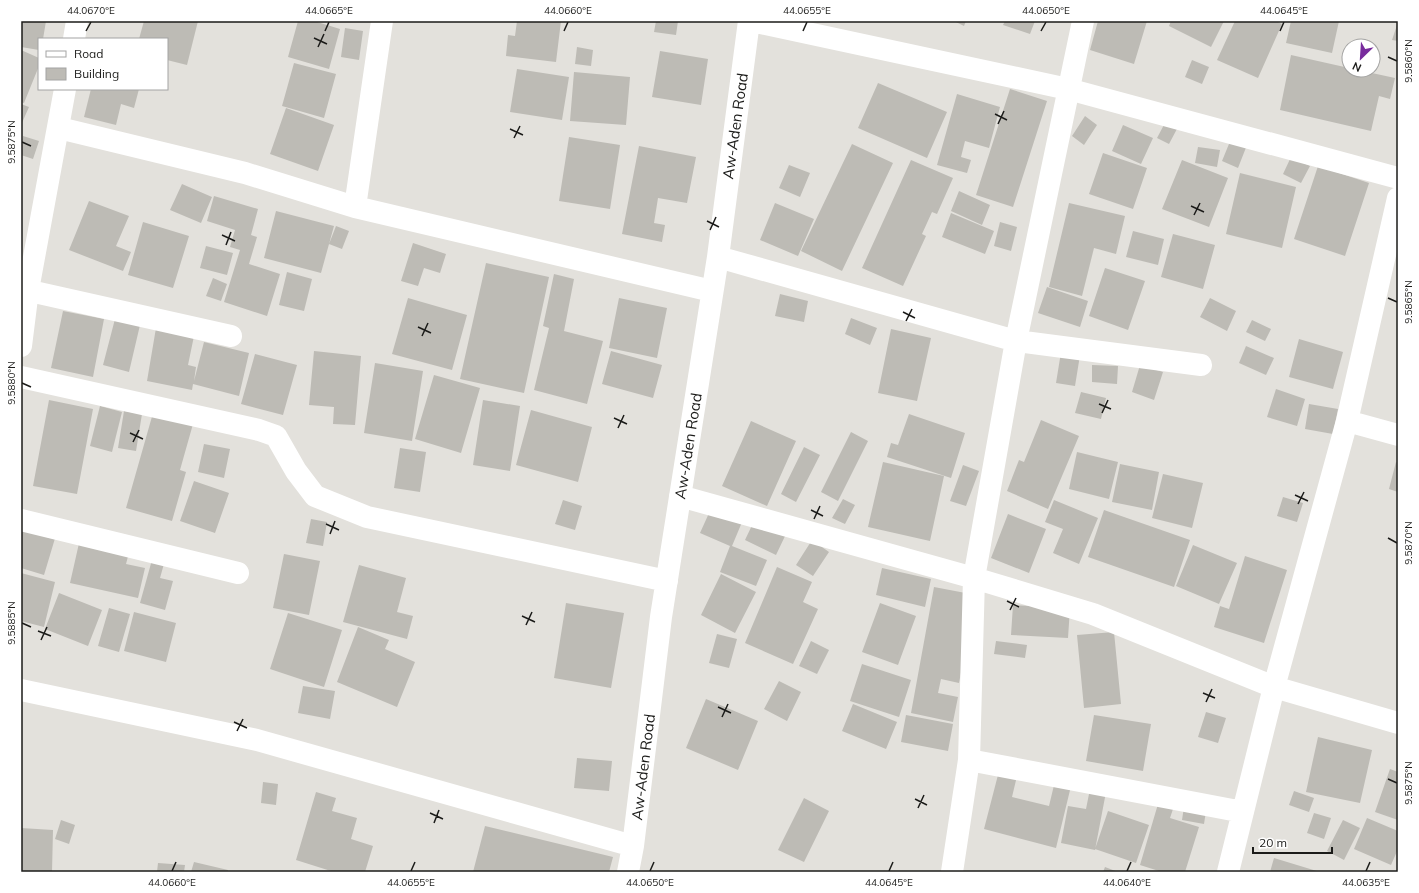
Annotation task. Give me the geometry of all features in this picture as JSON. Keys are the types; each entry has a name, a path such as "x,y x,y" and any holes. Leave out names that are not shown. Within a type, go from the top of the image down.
{"street":[{"path":"74,38 76,21"},
{"path":"355,207 382,21"},
{"path":"750,21 1068,89 1398,178"},
{"name":"Aw-Aden Road","path":"628,872 633,846 667,581 718,256 750,21"},
{"path":"952,872 969,760 974,578 1016,341 1083,21"},
{"path":"21,346 24,290 65,90"},
{"path":"58,128 245,173 355,207 712,291"},
{"path":"1228,872 1274,687 1347,421 1398,198"},
{"path":"718,256 1016,341 1201,365"},
{"path":"24,290 230,336"},
{"path":"21,377 259,430 276,436 296,471 315,496 367,516 667,581"},
{"path":"1347,421 1398,435"},
{"path":"680,496 974,578 1094,614 1274,687 1398,723"},
{"path":"21,520 238,573"},
{"path":"21,690 257,740 633,846"},
{"path":"969,760 1243,812"}],"building":[{"path":"21,21 46,21 43,38 38,38 38,50 21,47"},
{"path":"144,21 198,21 187,65 168,60 168,38 139,38"},
{"path":"298,21 314,21 340,29 329,69 288,57"},
{"path":"517,21 561,21 556,62 506,56 508,35 515,36"},
{"path":"656,21 678,21 676,35 654,32"},
{"path":"954,21 966,21 964,26"},
{"path":"1005,21 1035,21 1030,34 1003,25"},
{"path":"1098,21 1147,21 1134,64 1090,50"},
{"path":"1171,21 1224,21 1211,47 1169,26"},
{"path":"1235,21 1276,21 1282,24 1258,78 1217,60"},
{"path":"1291,21 1339,21 1332,53 1286,43"},
{"path":"1398,22 1398,41 1392,40"},
{"path":"345,28 363,31 359,60 341,57"},
{"path":"577,47 593,50 591,66 575,64"},
{"path":"21,50 38,58 38,68 24,103 21,102"},
{"path":"660,51 708,59 701,105 652,97"},
{"path":"1291,55 1341,66 1341,78 1381,78 1381,75 1395,78 1390,99 1379,96 1371,131 1280,110"},
{"path":"1192,60 1209,67 1202,84 1185,77"},
{"path":"294,63 336,74 324,118 282,106"},
{"path":"517,69 569,77 562,120 510,112"},
{"path":"574,72 630,77 626,125 570,121"},
{"path":"878,83 947,112 927,158 858,128"},
{"path":"1010,89 1047,101 1013,207 976,195"},
{"path":"91,90 139,90 134,108 121,104 116,125 84,117"},
{"path":"957,94 1000,107 989,148 965,141 961,157 971,160 967,173 937,165"},
{"path":"21,104 29,107 21,125"},
{"path":"286,108 334,125 318,171 270,154"},
{"path":"1085,116 1097,125 1084,145 1072,136"},
{"path":"1166,121 1178,127 1169,144 1157,138"},
{"path":"1123,125 1153,138 1141,164 1112,151"},
{"path":"23,136 39,141 33,159 21,155"},
{"path":"569,137 620,145 610,209 559,201"},
{"path":"1231,139 1247,145 1238,168 1222,161"},
{"path":"852,144 893,163 842,271 801,251"},
{"path":"639,146 696,157 687,203 658,198 654,223 665,225 662,242 622,234"},
{"path":"1198,147 1220,150 1217,167 1195,163"},
{"path":"1103,153 1147,168 1133,209 1089,194"},
{"path":"1291,157 1310,166 1301,183 1283,174"},
{"path":"911,160 953,178 937,214 932,212 922,234 926,236 903,286 862,268"},
{"path":"1182,160 1228,178 1209,227 1162,209"},
{"path":"789,165 810,173 800,197 779,188"},
{"path":"1318,166 1369,183 1345,256 1294,239"},
{"path":"1240,173 1296,187 1282,248 1226,234"},
{"path":"182,184 212,197 201,223 170,210"},
{"path":"959,191 990,205 982,225 951,211"},
{"path":"214,196 258,209 251,235 257,237 249,264 280,274 267,316 224,302 240,250 230,247 235,230 207,221"},
{"path":"89,201 129,216 116,246 131,252 123,271 69,250"},
{"path":"775,203 814,219 798,256 760,240"},
{"path":"1069,203 1125,216 1116,254 1094,248 1082,296 1049,287"},
{"path":"276,211 334,226 321,273 264,258"},
{"path":"951,213 994,231 985,254 942,237"},
{"path":"143,222 189,236 173,288 128,275"},
{"path":"1000,222 1017,227 1011,251 994,246"},
{"path":"336,226 349,231 342,249 329,244"},
{"path":"1133,231 1164,239 1158,265 1126,257"},
{"path":"1173,234 1215,245 1203,289 1161,277"},
{"path":"413,243 446,254 440,273 424,268 418,286 401,281"},
{"path":"206,246 233,253 227,275 200,268"},
{"path":"486,263 549,277 524,393 460,379"},
{"path":"1105,268 1145,281 1128,330 1089,316"},
{"path":"287,272 312,279 304,311 279,305"},
{"path":"554,274 574,279 564,331 556,329 603,341 587,404 534,390 549,328 543,326"},
{"path":"213,278 227,284 221,301 206,296"},
{"path":"1047,287 1088,301 1080,327 1038,313"},
{"path":"780,294 808,301 804,322 775,316"},
{"path":"408,298 467,315 452,370 392,354"},
{"path":"619,298 667,308 657,358 609,348"},
{"path":"1210,298 1236,311 1227,331 1200,317"},
{"path":"63,311 104,319 93,377 51,368"},
{"path":"851,318 877,328 870,345 845,334"},
{"path":"115,319 140,325 129,372 103,365"},
{"path":"1252,320 1271,329 1265,341 1246,332"},
{"path":"156,328 194,336 188,365 196,367 194,381 204,342 249,353 239,396 193,384 192,390 147,381"},
{"path":"891,329 931,338 917,401 878,393"},
{"path":"1299,339 1343,352 1333,389 1289,377"},
{"path":"1062,346 1081,349 1075,386 1056,383"},
{"path":"1246,346 1274,358 1266,375 1239,363"},
{"path":"314,351 361,356 355,425 333,424 334,407 309,405"},
{"path":"611,351 662,365 653,398 602,384"},
{"path":"255,354 297,365 283,415 241,404"},
{"path":"375,363 423,371 412,441 364,433"},
{"path":"1092,365 1118,366 1117,384 1092,382"},
{"path":"1140,365 1163,372 1154,400 1132,392"},
{"path":"434,375 480,388 461,453 415,439"},
{"path":"1276,389 1305,399 1297,426 1267,417"},
{"path":"1081,392 1106,398 1101,419 1075,413"},
{"path":"49,400 93,409 77,494 33,486"},
{"path":"483,400 520,406 510,471 473,465"},
{"path":"1309,404 1338,409 1333,434 1305,429"},
{"path":"100,406 122,412 112,452 90,446"},
{"path":"531,410 592,427 578,482 516,465"},
{"path":"124,411 142,414 136,451 118,448"},
{"path":"153,413 193,424 180,470 186,472 172,521 126,508"},
{"path":"909,414 965,433 951,478 887,457 891,443 898,445"},
{"path":"1041,420 1079,436 1048,509 1007,491 1019,460 1024,462"},
{"path":"751,421 796,441 767,506 722,486"},
{"path":"851,432 868,441 838,501 821,492"},
{"path":"204,444 230,449 224,478 198,472"},
{"path":"804,447 820,455 796,502 781,494"},
{"path":"400,448 426,452 420,492 394,488"},
{"path":"1077,452 1118,462 1109,499 1069,489"},
{"path":"883,462 944,476 930,541 868,527"},
{"path":"1396,462 1398,463 1398,492 1389,489"},
{"path":"1120,464 1159,472 1152,510 1112,502"},
{"path":"963,465 979,471 966,506 950,501"},
{"path":"1163,474 1203,483 1192,528 1152,518"},
{"path":"194,481 229,493 215,533 180,521"},
{"path":"1283,497 1303,503 1297,522 1277,516"},
{"path":"843,499 855,505 845,524 832,518"},
{"path":"563,500 582,506 575,530 555,524"},
{"path":"1054,500 1098,518 1079,564 1053,553 1063,529 1045,522"},
{"path":"714,502 745,515 732,546 767,560 756,586 720,572 730,546 700,533"},
{"path":"1104,510 1190,540 1174,587 1088,557"},
{"path":"1008,514 1046,529 1029,573 991,558"},
{"path":"21,519 59,525 44,575 21,568"},
{"path":"311,519 327,522 323,546 306,543"},
{"path":"755,519 786,534 776,555 745,540"},
{"path":"82,530 132,541 126,564 145,568 138,598 70,583"},
{"path":"812,540 829,552 813,576 796,565"},
{"path":"1193,545 1237,563 1219,604 1176,586"},
{"path":"155,549 167,553 160,578 173,581 165,610 140,603"},
{"path":"284,554 320,561 309,615 273,608"},
{"path":"1245,556 1287,570 1264,643 1214,627 1220,606 1229,609"},
{"path":"359,565 406,578 397,612 413,616 407,639 343,622"},
{"path":"777,567 812,582 803,602 818,609 793,664 745,643"},
{"path":"882,568 931,579 925,607 876,595"},
{"path":"21,573 55,582 44,627 21,621"},
{"path":"721,574 756,592 735,633 701,615"},
{"path":"934,587 976,595 959,683 941,679 938,693 958,697 953,722 911,713"},
{"path":"59,593 102,610 88,646 45,629"},
{"path":"566,603 624,613 611,688 554,678"},
{"path":"880,603 916,616 898,665 862,652"},
{"path":"1013,605 1070,608 1068,638 1011,635"},
{"path":"109,608 130,614 119,652 98,646"},
{"path":"134,612 176,623 166,662 124,651"},
{"path":"288,613 342,630 324,687 270,669"},
{"path":"358,627 389,640 385,649 415,662 397,707 337,682"},
{"path":"1114,632 1121,704 1084,708 1077,635"},
{"path":"717,634 737,639 729,668 709,663"},
{"path":"811,641 829,650 817,674 799,666"},
{"path":"996,641 1027,645 1025,658 994,654"},
{"path":"862,664 911,680 899,717 850,701"},
{"path":"779,681 801,692 787,721 764,709"},
{"path":"303,686 335,691 330,719 298,713"},
{"path":"706,699 758,721 738,770 686,748"},
{"path":"853,704 897,722 886,749 842,731"},
{"path":"1206,712 1226,718 1218,743 1198,737"},
{"path":"906,715 953,724 948,751 901,742"},
{"path":"1094,715 1151,724 1143,771 1086,761"},
{"path":"1318,737 1372,750 1360,803 1306,792"},
{"path":"577,758 612,761 609,791 574,788"},
{"path":"1390,769 1398,772 1398,820 1375,812"},
{"path":"999,771 1017,776 1012,797 1049,806 1055,781 1071,786 1056,848 984,829"},
{"path":"263,782 278,784 276,805 261,803"},
{"path":"1090,789 1106,792 1095,850 1061,843 1068,806 1086,809"},
{"path":"1294,791 1314,798 1309,812 1289,805"},
{"path":"316,792 336,798 332,811 357,818 351,839 373,846 365,872 334,872 296,860"},
{"path":"804,798 829,811 804,862 778,850"},
{"path":"1158,804 1173,809 1170,818 1199,827 1185,872 1162,872 1140,865"},
{"path":"1184,807 1206,811 1204,824 1182,820"},
{"path":"1108,811 1149,825 1136,863 1095,849"},
{"path":"1314,813 1331,818 1324,839 1307,833"},
{"path":"1367,818 1398,831 1398,849 1391,865 1354,849"},
{"path":"61,820 75,825 69,844 55,839"},
{"path":"1343,820 1360,828 1344,860 1327,851"},
{"path":"485,826 613,857 609,872 473,872"},
{"path":"21,828 53,830 52,872 21,872"},
{"path":"1274,858 1320,872 1270,872"},
{"path":"194,862 228,870 228,872 191,872"},
{"path":"158,863 185,865 184,872 157,872"},
{"path":"1105,867 1118,872 1103,872"}]}
